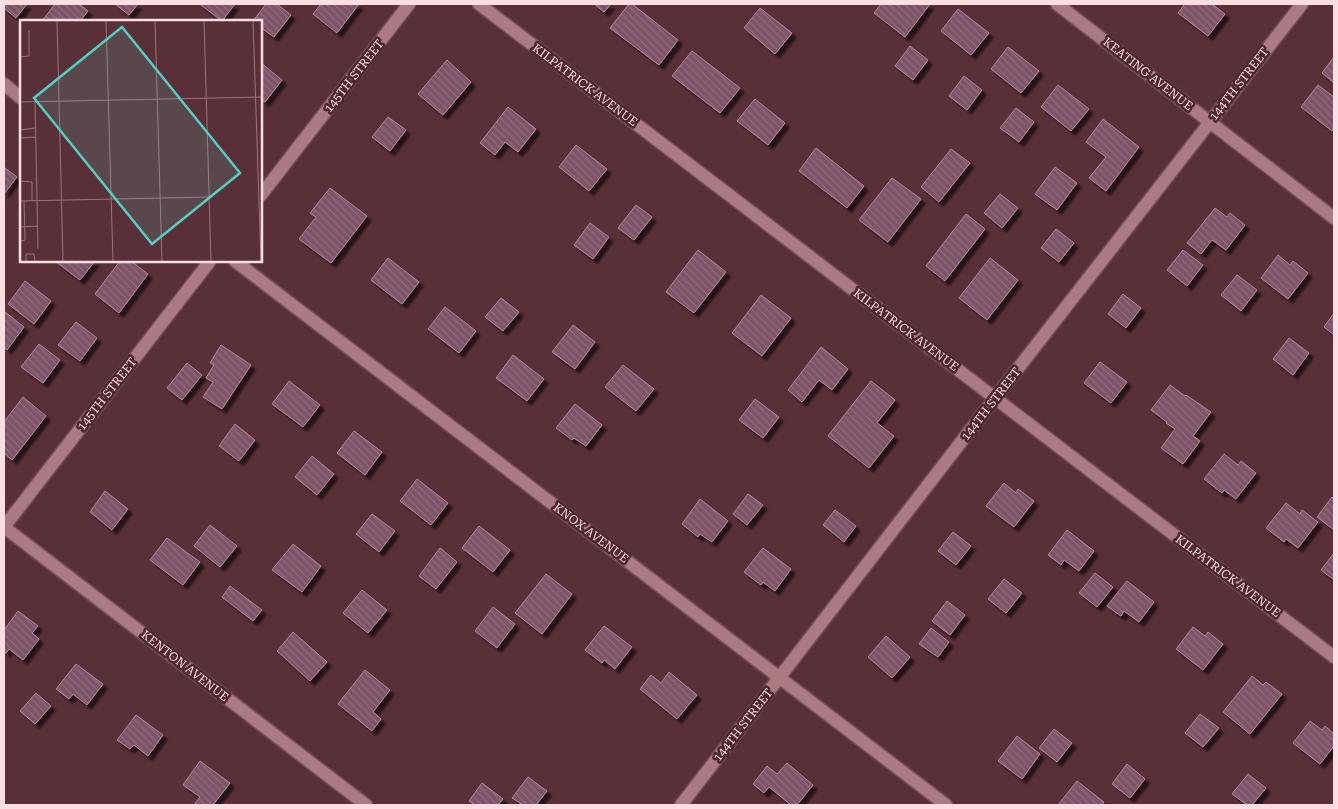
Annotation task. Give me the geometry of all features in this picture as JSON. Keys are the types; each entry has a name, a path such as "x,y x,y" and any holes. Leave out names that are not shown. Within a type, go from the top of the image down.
{"street":[{"name":"145TH STREET","path":"262,194 409,4"},
{"name":"KILPATRICK AVENUE","path":"478,4 1334,657"},
{"name":"KEATING AVENUE","path":"1057,4 1334,218"},
{"name":"144TH STREET","path":"681,805 1302,4"},
{"path":"4,84 20,97"},
{"name":"145TH STREET","path":"4,527 209,262"},
{"name":"KNOX AVENUE","path":"236,262 946,805"},
{"name":"KENTON AVENUE","path":"4,527 366,805"}],"building":[{"path":"4,4 27,4 16,18 4,8"},
{"path":"55,4 79,4 88,11 81,20 43,20"},
{"path":"115,4 138,4 129,15"},
{"path":"202,4 235,4 223,20"},
{"path":"266,4 277,4 291,15 274,37 262,29 262,20 254,20"},
{"path":"321,4 359,4 337,33 313,14"},
{"path":"594,4 611,4 604,12"},
{"path":"629,4 632,4 678,40 659,65 610,28"},
{"path":"881,4 930,4 905,37 874,13"},
{"path":"1185,4 1212,4 1225,14 1208,36 1178,13"},
{"path":"760,8 792,33 775,54 744,28"},
{"path":"958,9 989,33 971,55 941,31"},
{"path":"910,46 928,60 913,80 895,66"},
{"path":"1008,47 1039,71 1021,93 991,69"},
{"path":"692,51 740,88 720,113 672,76"},
{"path":"1334,57 1334,83 1322,73"},
{"path":"447,60 471,82 443,115 418,94"},
{"path":"262,64 282,80 265,102 262,100"},
{"path":"964,76 982,90 967,110 949,96"},
{"path":"1058,85 1089,109 1071,131 1041,107"},
{"path":"1318,85 1334,97 1334,128 1332,131 1301,107"},
{"path":"755,99 785,123 768,145 737,121"},
{"path":"508,107 536,129 518,152 505,142 495,155 480,143"},
{"path":"1016,108 1034,122 1019,142 1000,128"},
{"path":"388,117 406,130 390,151 372,137"},
{"path":"1103,119 1139,147 1106,191 1089,178 1106,157 1086,142"},
{"path":"576,145 607,169 589,191 559,167"},
{"path":"816,148 864,186 847,208 799,171"},
{"path":"951,149 970,163 939,202 921,187"},
{"path":"4,167 17,177 4,194"},
{"path":"1055,167 1077,183 1057,210 1035,194"},
{"path":"892,178 921,199 888,242 859,220"},
{"path":"330,188 367,216 331,263 299,239 316,217 310,213"},
{"path":"1000,194 1018,208 1002,228 984,213"},
{"path":"636,205 652,217 634,240 618,228"},
{"path":"1215,208 1227,217 1230,213 1245,225 1226,250 1212,240 1201,254 1187,243"},
{"path":"966,214 985,229 945,281 926,266"},
{"path":"590,223 609,237 593,259 574,245"},
{"path":"1056,229 1074,243 1059,262 1041,248"},
{"path":"698,250 726,272 694,313 666,292"},
{"path":"1183,250 1203,265 1187,286 1167,270"},
{"path":"1278,255 1290,265 1293,261 1308,273 1288,299 1261,278"},
{"path":"388,258 419,282 402,304 371,280"},
{"path":"990,258 1018,280 987,320 959,298"},
{"path":"56,262 94,262 80,280"},
{"path":"119,262 132,262 148,274 119,313 95,294"},
{"path":"1237,275 1257,290 1241,311 1221,295"},
{"path":"25,281 51,301 34,324 8,304"},
{"path":"1123,294 1141,308 1126,328 1108,314"},
{"path":"761,295 791,318 762,356 732,333"},
{"path":"501,298 519,312 503,331 485,317"},
{"path":"445,307 476,331 459,353 428,329"},
{"path":"4,311 24,327 7,350 4,347"},
{"path":"1334,313 1334,335 1324,327"},
{"path":"76,322 97,338 80,361 58,345"},
{"path":"573,325 595,342 575,369 552,352"},
{"path":"1289,338 1309,353 1293,375 1273,359"},
{"path":"39,344 60,360 43,383 21,367"},
{"path":"221,345 251,365 222,409 203,397 213,382 206,378 214,365 210,363"},
{"path":"821,347 848,369 832,390 819,380 802,402 788,390"},
{"path":"513,355 544,379 527,401 496,378"},
{"path":"1100,362 1127,382 1111,403 1084,383"},
{"path":"187,363 202,375 182,400 167,388"},
{"path":"623,365 654,389 636,411 605,387"},
{"path":"289,381 320,405 303,427 272,404"},
{"path":"871,381 895,400 877,423 894,436 869,468 828,436"},
{"path":"1170,385 1211,412 1193,436 1200,441 1183,464 1161,448 1175,429 1151,410"},
{"path":"23,397 46,416 12,460 4,453 4,422"},
{"path":"755,399 779,417 763,438 739,420"},
{"path":"575,404 602,425 586,446 574,438 572,440 556,428"},
{"path":"235,424 255,440 239,461 219,446"},
{"path":"354,431 382,452 365,475 337,453"},
{"path":"1224,454 1238,465 1241,461 1256,473 1236,499 1224,490 1222,493 1204,479"},
{"path":"312,456 334,474 317,495 295,477"},
{"path":"417,479 448,503 431,525 400,501"},
{"path":"1004,483 1016,493 1018,489 1034,501 1014,527 986,506"},
{"path":"105,491 128,509 112,530 90,512"},
{"path":"748,494 763,505 747,525 733,514"},
{"path":"1332,497 1334,499 1334,530 1317,517"},
{"path":"700,499 728,521 712,542 700,534 698,537 682,524"},
{"path":"1286,503 1300,514 1302,510 1318,522 1298,548 1286,539 1284,542 1266,528"},
{"path":"835,510 856,526 844,542 823,525"},
{"path":"372,514 395,531 379,552 356,534"},
{"path":"210,525 237,546 220,567 194,546"},
{"path":"479,526 510,550 493,572 462,548"},
{"path":"1067,530 1094,551 1079,571 1064,560 1061,565 1048,555"},
{"path":"953,532 971,546 956,565 938,551"},
{"path":"167,538 200,562 183,585 150,560"},
{"path":"293,544 321,566 302,592 272,570"},
{"path":"440,548 457,562 436,589 419,576"},
{"path":"763,548 791,569 775,591 763,582 761,585 744,572"},
{"path":"1334,553 1334,580 1321,570"},
{"path":"1095,573 1113,587 1097,607 1079,593"},
{"path":"546,574 572,594 542,634 515,613"},
{"path":"1004,579 1022,593 1006,613 988,599"},
{"path":"1127,581 1154,602 1139,622 1124,611 1121,616 1107,606"},
{"path":"230,586 262,610 253,621 222,597"},
{"path":"362,590 387,610 368,633 343,613"},
{"path":"947,601 965,615 950,635 932,621"},
{"path":"493,607 515,624 497,648 475,631"},
{"path":"18,611 38,626 32,633 39,639 23,660 9,649 6,653 4,652 4,630"},
{"path":"604,626 632,647 615,669 604,660 602,663 585,650"},
{"path":"1193,627 1205,636 1208,632 1223,644 1203,670 1176,649"},
{"path":"931,628 949,642 938,657 919,644"},
{"path":"293,632 327,662 310,681 277,651"},
{"path":"886,636 910,657 892,678 868,657"},
{"path":"76,664 103,684 87,705 73,694 69,699 56,689"},
{"path":"365,670 390,690 373,712 381,719 372,731 338,704"},
{"path":"669,672 697,695 677,719 640,689 651,675 661,683"},
{"path":"1252,676 1263,685 1266,682 1282,694 1250,734 1223,712"},
{"path":"36,693 51,706 35,724 20,711"},
{"path":"1200,714 1219,728 1203,747 1185,733"},
{"path":"136,715 163,735 148,756 134,745 130,749 117,740"},
{"path":"1310,721 1322,730 1325,726 1334,734 1334,746 1320,764 1293,743"},
{"path":"1054,729 1072,743 1057,762 1039,748"},
{"path":"1017,736 1040,754 1022,779 998,761"},
{"path":"200,761 230,783 213,805 194,805 200,797 183,785"},
{"path":"787,763 813,785 797,805 791,805 769,787 764,793 753,784 767,766 777,774"},
{"path":"1127,764 1145,779 1130,798 1112,784"},
{"path":"1248,774 1266,788 1252,805 1247,805 1232,794"},
{"path":"528,777 547,791 536,805 523,805 512,798"},
{"path":"1077,781 1104,802 1102,805 1058,805"},
{"path":"482,783 503,799 498,805 475,805 469,801"}]}
